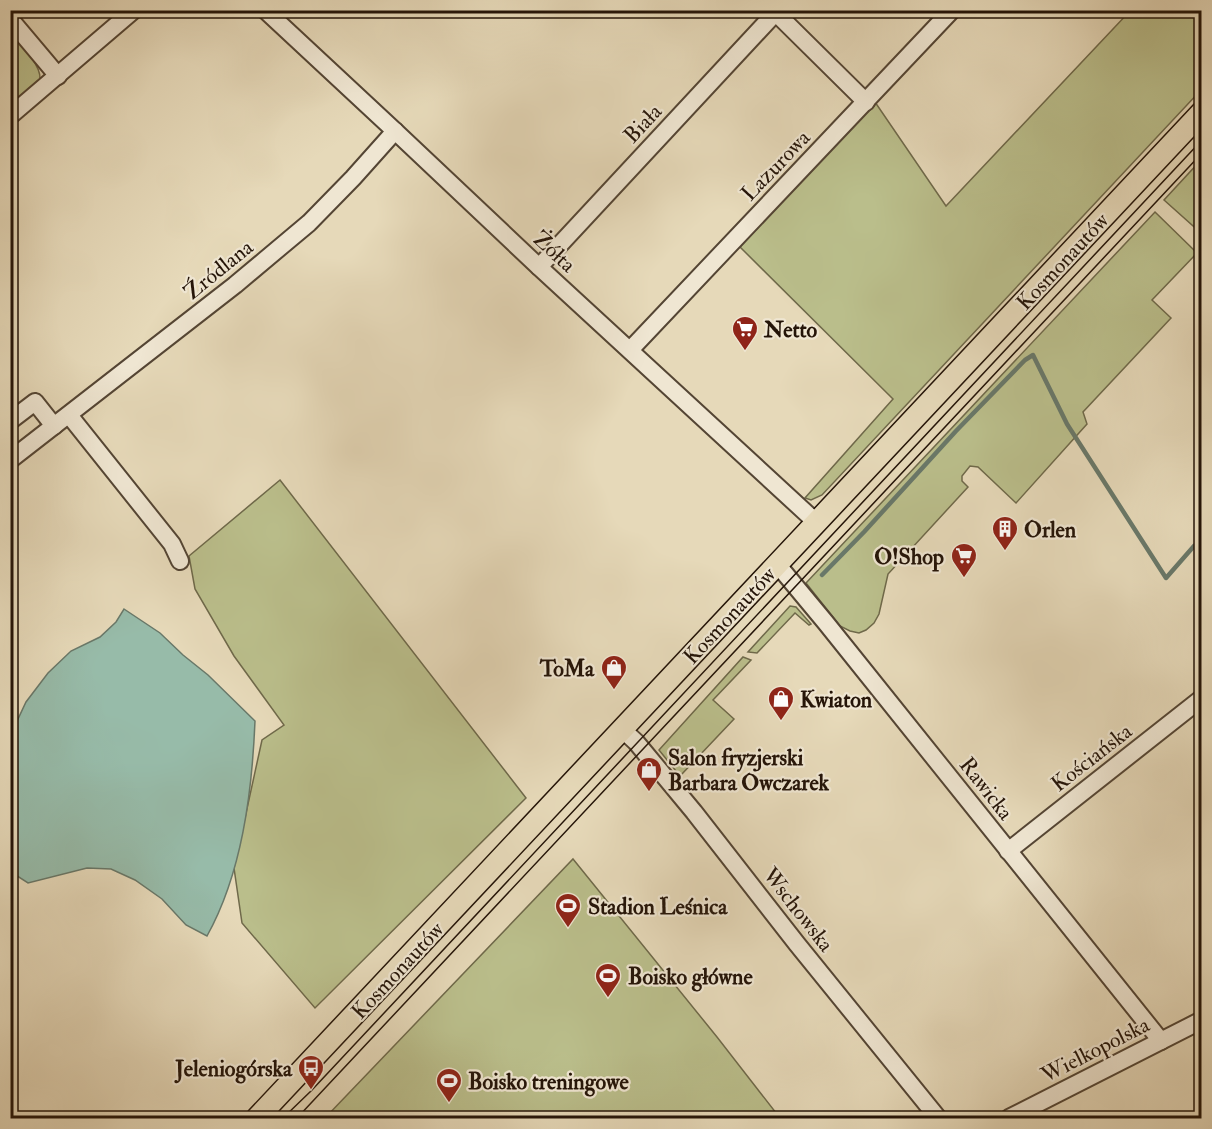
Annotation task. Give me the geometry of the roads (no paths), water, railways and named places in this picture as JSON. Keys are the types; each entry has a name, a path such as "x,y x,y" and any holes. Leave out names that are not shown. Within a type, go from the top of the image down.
{"main road":[{"name":"Kosmonautów","path":"257,1119 1202,112"}],"street":[{"path":"10,116 134,10"},
{"name":"Żółta","path":"266,10 539,267 817,522"},
{"name":"Lazurowa","path":"630,350 952,10"},
{"path":"777,11 866,102"},
{"name":"Biała","path":"539,267 777,11"},
{"path":"10,20 58,76"},
{"name":"Źródlana","path":"10,460 236,285 309,223 395,131"},
{"path":"10,421 35,402 54,426"},
{"path":"69,415 172,544 180,561"},
{"name":"Rawicka","path":"777,564 1161,1041"},
{"name":"Kościańska","path":"1008,851 1202,698"},
{"name":"Wschowska","path":"622,730 636,742 694,812 938,1119"},
{"name":"Wielkopolska","path":"1009,1119 1202,1020"}],"waterway":[{"path":"822,575 956,431 1025,360 1033,355 1067,424 1166,578 1194,546 1202,541"}],"tram line":[{"path":"283,1118 311,1091 1202,140"},
{"path":"297,1118 1202,153"}],"place":[{"name":"Netto","path":"745,352"},
{"name":"Orlen","path":"1005,552"},
{"name":"O!Shop","path":"964,579"},
{"name":"ToMa","path":"614,691"},
{"name":"Kwiaton","path":"781,722"},
{"name":"Salon fryzjerski Barbara Owczarek","path":"649,793"},
{"name":"Stadion Leśnica","path":"568,929"},
{"name":"Boisko główne","path":"608,999"},
{"name":"Jeleniogórska","path":"311,1091"},
{"name":"Boisko treningowe","path":"449,1104"}]}
